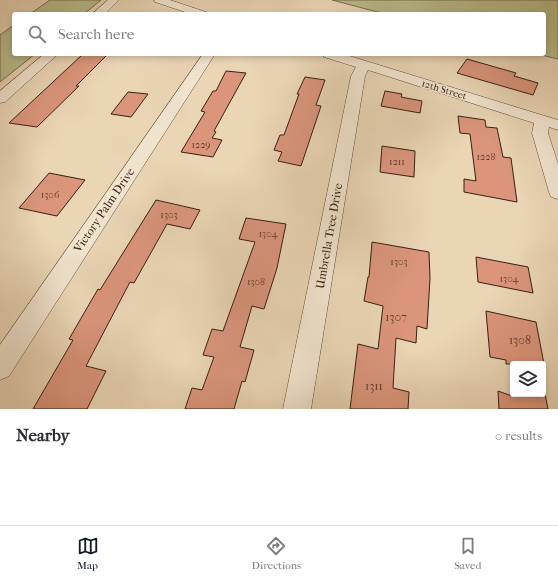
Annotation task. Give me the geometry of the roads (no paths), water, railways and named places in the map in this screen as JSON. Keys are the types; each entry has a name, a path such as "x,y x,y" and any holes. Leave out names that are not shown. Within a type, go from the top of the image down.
{"street":[{"path":"100,12 114,0"},
{"path":"159,0 196,12"},
{"path":"0,99 50,56"},
{"name":"Victory Palm Drive","path":"0,366 208,56"},
{"name":"12th Street","path":"335,56 558,125"},
{"name":"Umbrella Tree Drive","path":"297,409 358,76 364,65"},
{"path":"542,120 540,133 558,192"}]}
